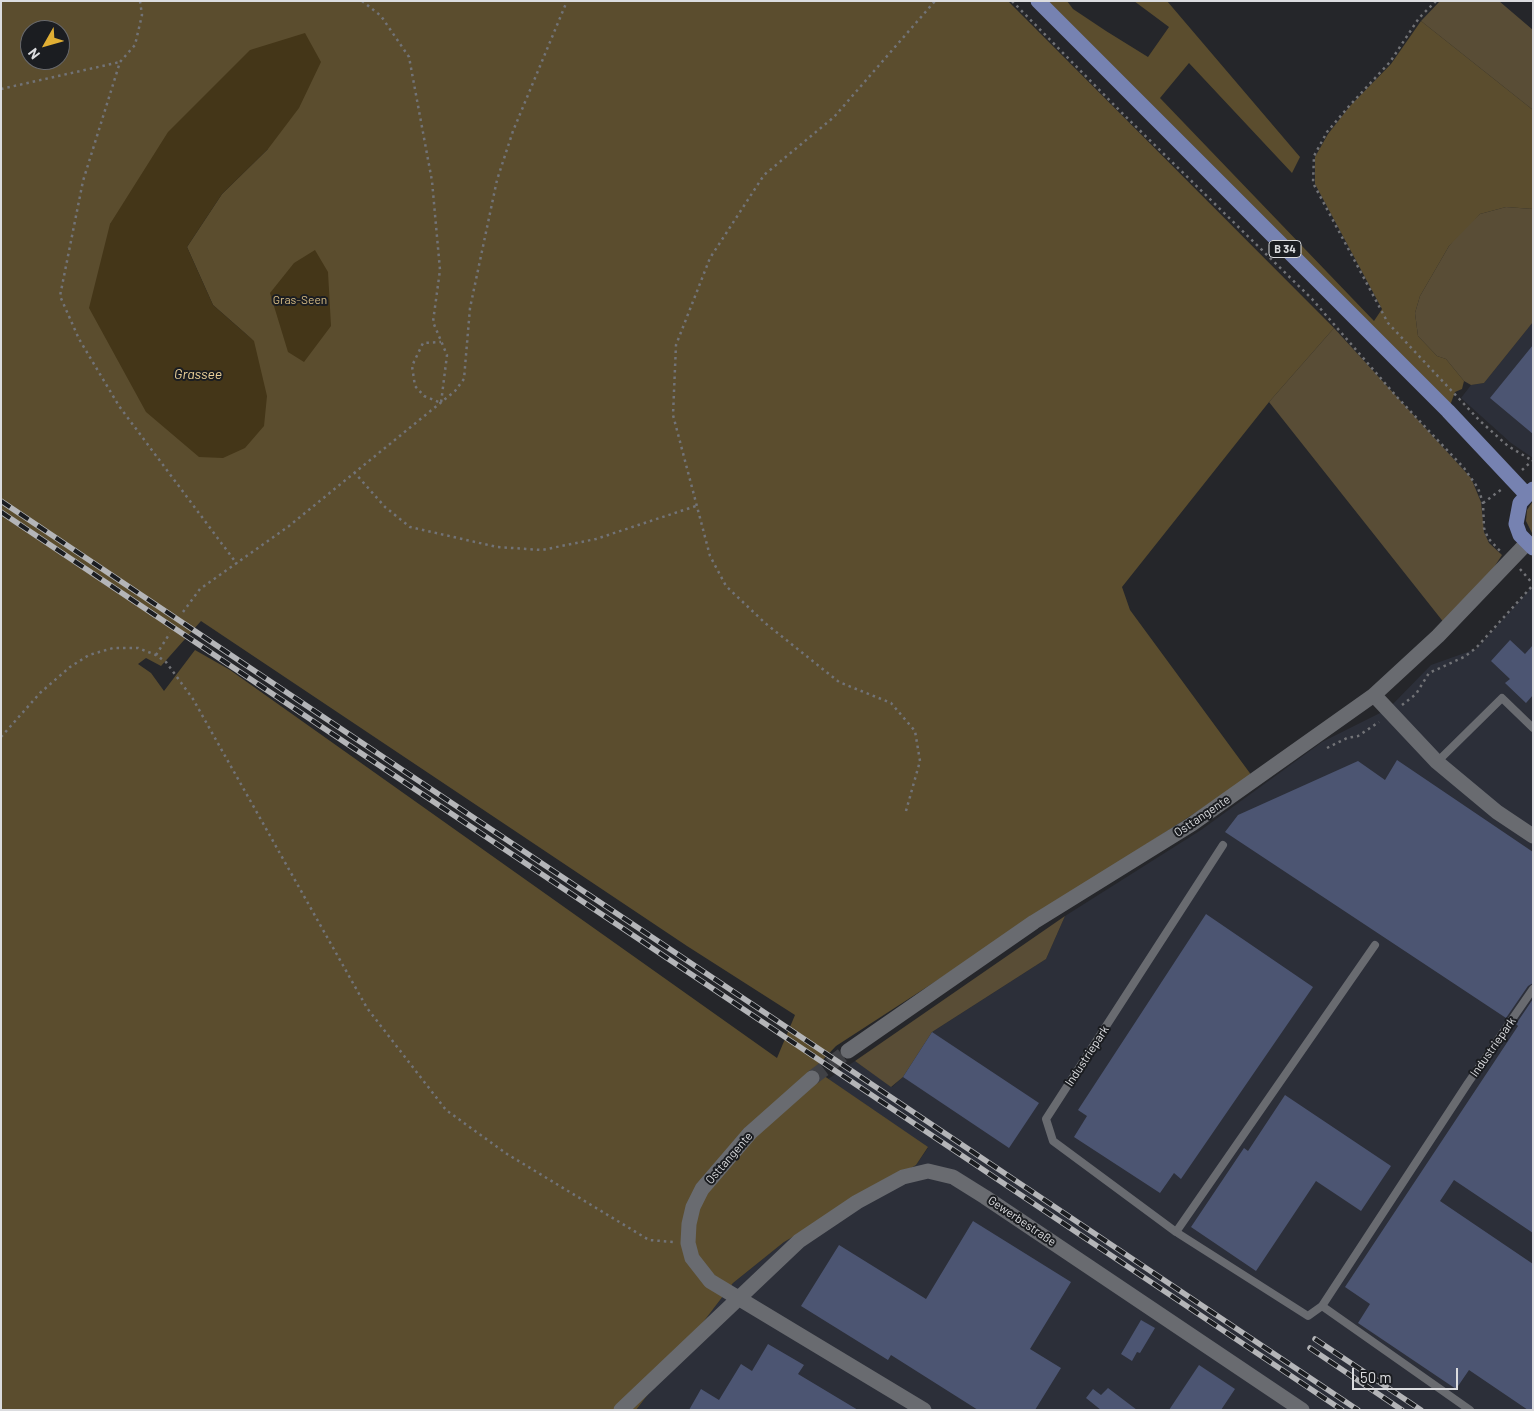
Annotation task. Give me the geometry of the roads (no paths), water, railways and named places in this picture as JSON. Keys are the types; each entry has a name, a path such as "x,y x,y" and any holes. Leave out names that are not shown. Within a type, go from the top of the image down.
{"main road":[{"name":"B 34","path":"1038,1 1529,491 1520,502 1516,518 1520,535 1529,546"}],"street":[{"name":"Osttangente","path":"848,1051 1034,922 1192,824 1374,695 1438,636 1511,560 1529,546"},
{"path":"1374,695 1437,762 1497,812 1533,836"},
{"name":"Osttangente","path":"739,1298 710,1281 698,1269 692,1258 688,1243 689,1224 693,1206 702,1189 750,1133 812,1078"},
{"name":"Gewerbestraße","path":"621,1410 799,1241 857,1202 903,1177 928,1171 953,1178 985,1197 1302,1410"},
{"path":"739,1298 924,1410"}],"lane":[{"path":"1437,762 1502,698 1533,728"},
{"name":"Industriepark","path":"1223,845 1046,1119 1053,1141 1176,1232 1308,1316 1322,1306 1468,1083 1533,989"},
{"path":"1176,1232 1375,945"},
{"path":"1322,1306 1470,1410"}],"water":[{"name":"Grassee","path":"305,33 321,62 299,108 268,149 222,194 187,247 213,305 254,341 267,396 264,426 245,448 223,458 199,457 146,412 89,308 110,224 168,132 250,50"},
{"path":"315,250 328,272 331,326 304,362 288,352 270,293 294,263"}],"tunnel":[{"path":"812,1078 848,1051"}],"railway":[{"path":"1,501 1358,1410"},
{"path":"1,512 1342,1410"},
{"path":"1315,1339 1421,1410"},
{"path":"1310,1348 1402,1410"}],"park label":[{"name":"Gras-Seen","path":"300,300"}]}
